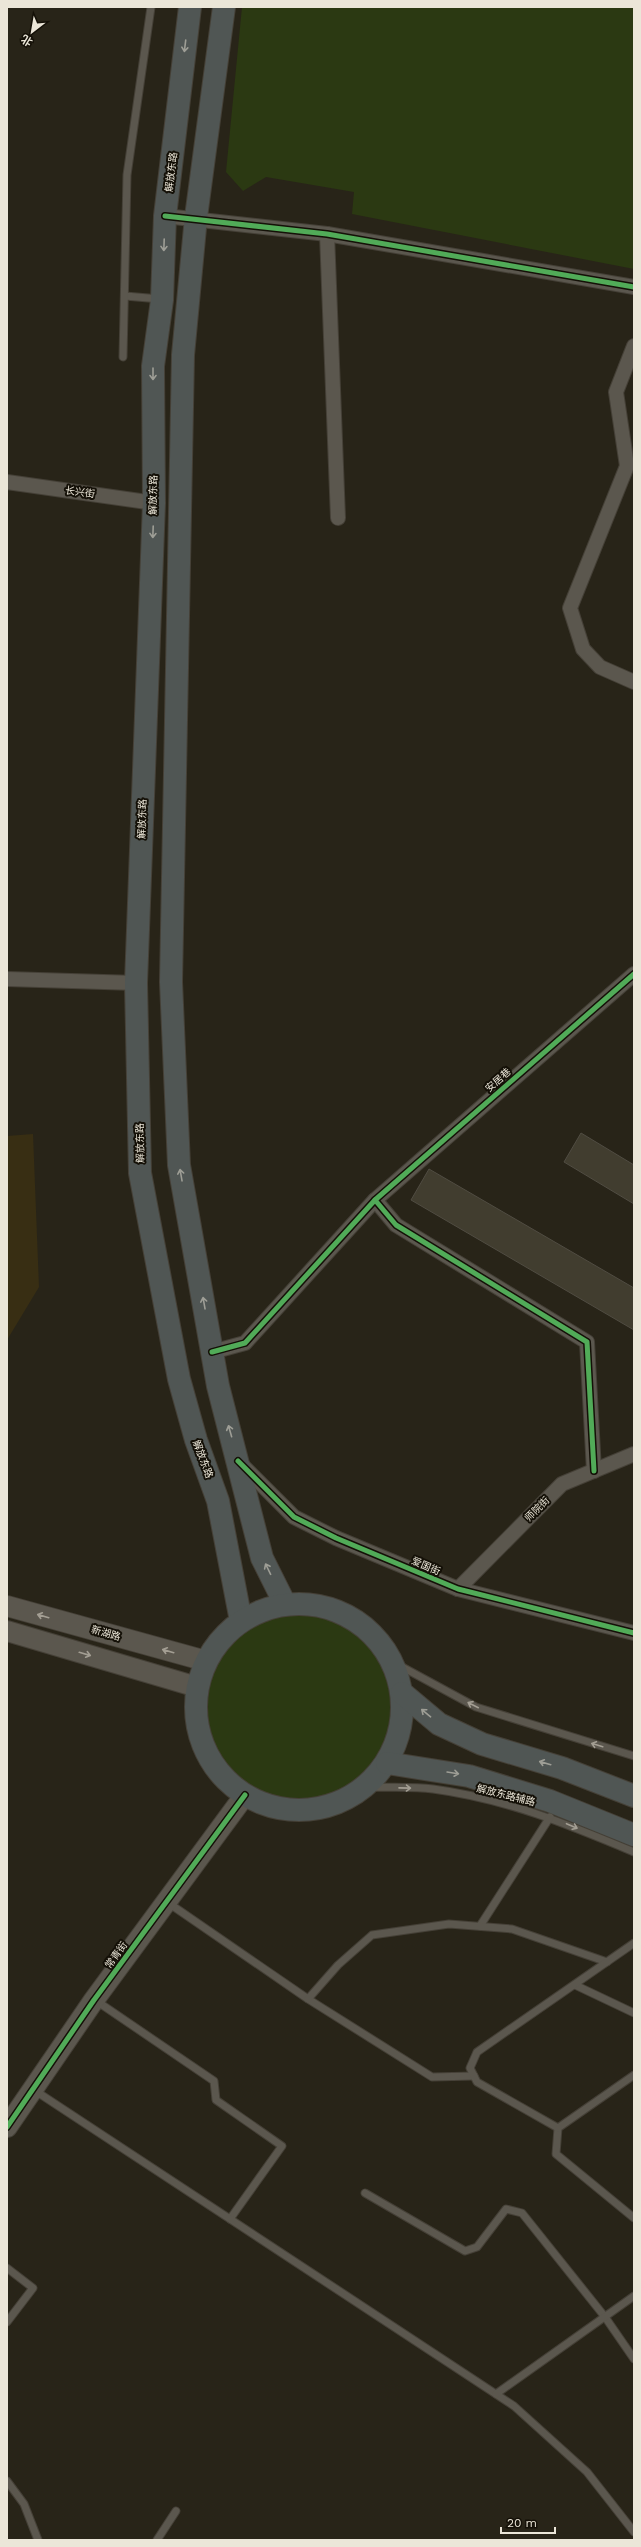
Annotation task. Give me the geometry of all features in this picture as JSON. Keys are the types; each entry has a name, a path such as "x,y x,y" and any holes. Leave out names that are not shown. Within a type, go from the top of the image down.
{"main road":[{"name":"解放东路","path":"190,7 165,216 162,300 153,366 154,503 136,983 140,1173 179,1379 196,1440 218,1501 242,1621"},
{"path":"224,7 196,217 183,356 170,982 180,1165 218,1386 262,1558 285,1604"},
{"path":"285,1604 318,1605 348,1616 374,1636 393,1662 402,1693 403,1714 400,1734 387,1763 366,1787 338,1804 307,1811 274,1808 245,1795 221,1776 204,1749 196,1718 197,1687 206,1661 221,1638 242,1621 262,1610 285,1604"},
{"path":"402,1693 439,1724 482,1744 562,1768 634,1796"},
{"path":"387,1763 469,1776 550,1801 634,1835"}],"street":[{"path":"165,216 196,217 327,234 634,287"},
{"path":"327,234 338,518"},
{"path":"634,346 616,392 627,466 570,608 583,649 600,668 634,682"},
{"name":"长兴街","path":"7,482 154,503"},
{"name":"安居巷","path":"212,1352 245,1343 374,1200 634,974"},
{"path":"7,979 136,983"},
{"path":"374,1200 396,1226 587,1342 594,1471"},
{"name":"师院街","path":"458,1589 562,1484 634,1454"},
{"name":"爱国街","path":"238,1461 294,1517 336,1538 458,1589 634,1633"},
{"name":"新湖路","path":"7,1606 206,1661"},
{"path":"7,1631 197,1687"},
{"name":"常青街","path":"7,2128 32,2089 94,2000 245,1795"}],"lane":[{"path":"124,357 127,175 151,7"},
{"path":"124,296 162,300"},
{"path":"393,1662 476,1707 634,1756"},
{"name":"解放东路辅路","path":"366,1787 432,1789 488,1799 550,1816 634,1852"},
{"path":"480,1926 550,1816"},
{"path":"167,1901 308,1999 432,2077 474,2076"},
{"path":"308,1999 338,1964 372,1935 449,1924 512,1929 608,1962"},
{"path":"558,2128 477,2082 470,2068 477,2052 634,1943"},
{"path":"575,1985 634,2013"},
{"path":"94,2000 214,2081 216,2100 282,2146 230,2219"},
{"path":"558,2128 634,2075"},
{"path":"32,2089 514,2406 587,2472 631,2523 634,2532"},
{"path":"558,2128 556,2154 634,2218"},
{"path":"365,2193 465,2250 477,2247 506,2209 522,2213 605,2317 634,2359"},
{"path":"7,2268 33,2288 7,2322"},
{"path":"496,2394 634,2296"},
{"path":"7,2481 24,2504 38,2540"},
{"path":"158,2540 176,2511"}],"shaded area":[{"path":"33,1134 39,1287 7,1340 7,1136"}],"green space":[{"path":"242,7 634,7 634,269 352,214 354,192 266,177 243,191 226,172"},
{"path":"289,1604 309,1604 329,1608 348,1616 372,1634 390,1658 398,1677 402,1697 402,1717 398,1737 390,1756 372,1780 348,1798 329,1806 309,1810 289,1810 269,1806 250,1798 234,1787 219,1772 208,1756 200,1737 196,1717 196,1697 200,1677 208,1658 219,1642 234,1627 250,1616 269,1608"}],"building":[{"path":"581,1133 634,1165 634,1204 564,1162"},
{"path":"429,1169 634,1288 634,1330 411,1200"}],"cycle path":[{"path":"165,216 327,234 634,287"},
{"path":"212,1352 245,1343 375,1200 634,974"},
{"path":"375,1200 396,1225 587,1342 594,1471"},
{"path":"238,1461 294,1517 336,1538 458,1589 634,1633"},
{"path":"7,2127 94,2000 245,1795"}]}
